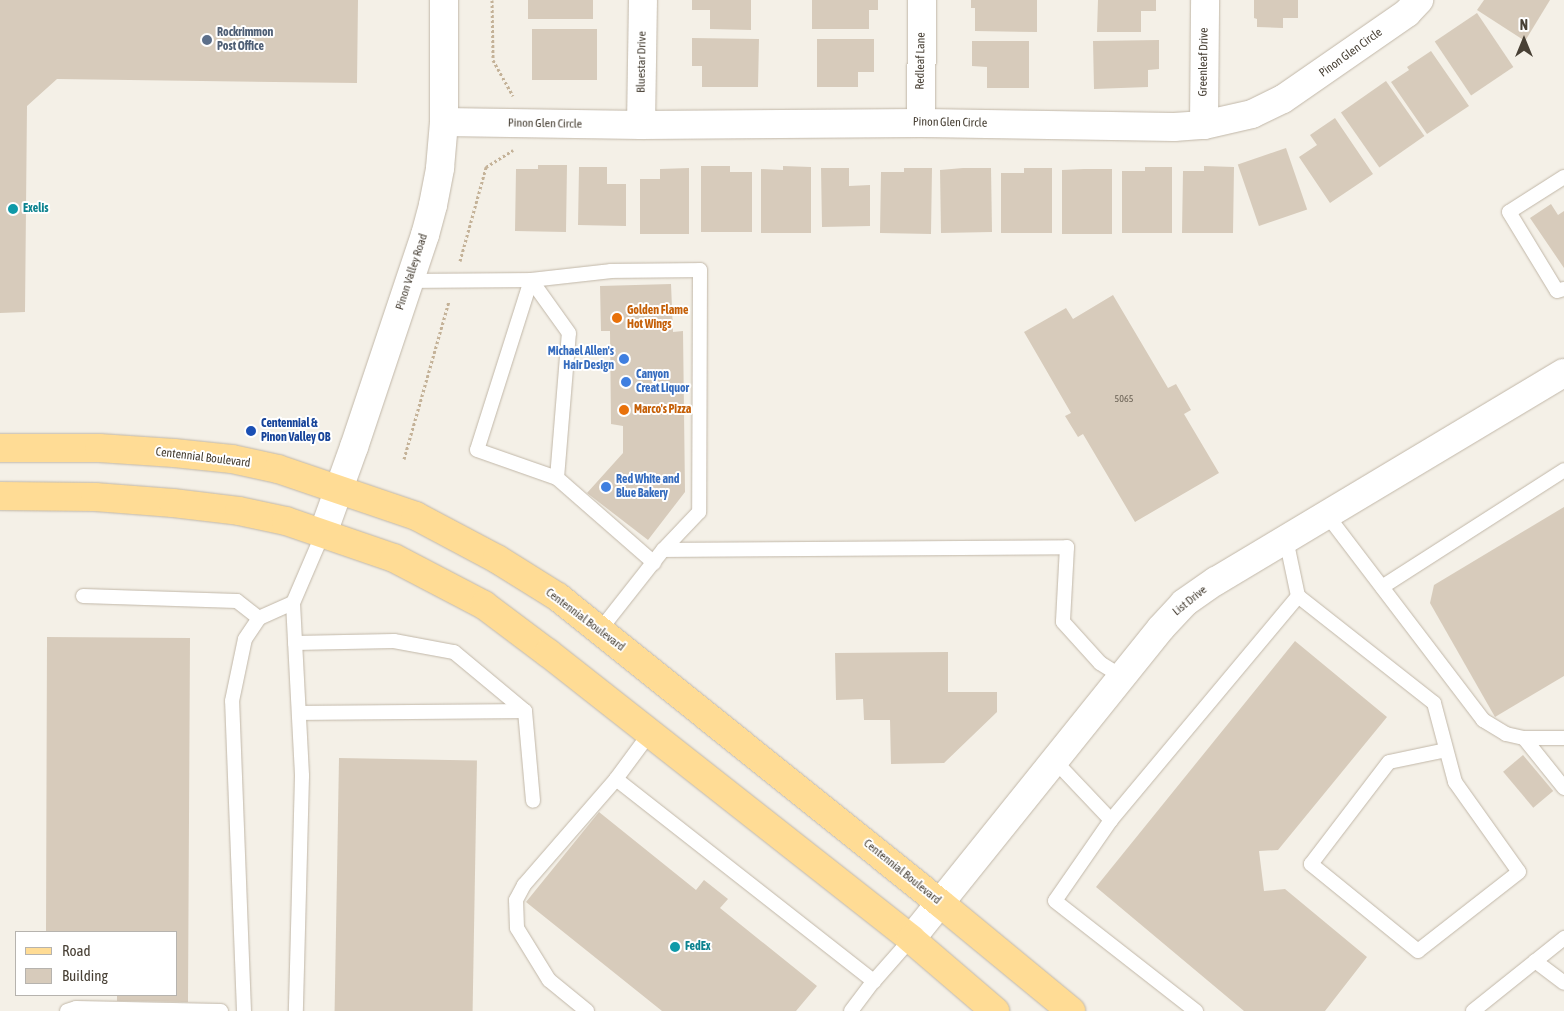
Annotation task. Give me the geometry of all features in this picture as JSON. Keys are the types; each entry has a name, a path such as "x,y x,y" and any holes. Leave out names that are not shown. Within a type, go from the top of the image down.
{"main road":[{"name":"Centennial Boulevard","path":"0,448 99,448 232,459 278,469 416,516 497,559 558,597 940,902 1071,1011"},
{"path":"0,496 94,497 173,502 247,513 286,521 394,558 484,606 650,733 911,939 996,1011"}],"street":[{"name":"Pinon Valley Road","path":"323,533 340,489 410,281 433,205 440,168 444,122 444,0"},
{"name":"Bluestar Drive","path":"641,124 642,0"},
{"name":"Redleaf Lane","path":"921,123 922,0"},
{"name":"Greenleaf Drive","path":"1204,124 1205,0"},
{"name":"Pinon Glen Circle","path":"444,122 641,124 921,123 1174,127 1204,124 1252,114 1283,99 1407,13 1419,0"},
{"name":"List Drive","path":"911,939 1161,628 1184,603 1216,581 1564,373"}],"lane":[{"path":"1564,176 1509,212 1557,291 1564,289"},
{"path":"410,281 531,280 611,271 700,270 699,512 664,550 600,630"},
{"path":"531,280 477,450 557,478 654,563"},
{"path":"531,280 569,333 557,478"},
{"path":"1382,587 1564,470"},
{"path":"1327,515 1483,720 1506,734 1524,738 1564,738"},
{"path":"296,1011 302,776 293,603 323,533"},
{"path":"1286,539 1298,596 1434,703 1455,782 1519,872 1418,951 1311,864 1390,762 1446,750"},
{"path":"664,550 1067,547 1064,622 1100,663 1122,676"},
{"path":"83,596 237,601 259,618"},
{"path":"1196,1011 1055,901 1111,820 1298,596"},
{"path":"244,1011 232,701 245,639 259,618 293,603"},
{"path":"295,643 394,641 454,652 524,711 533,801"},
{"path":"299,713 524,711"},
{"path":"587,1011 549,980 518,928 516,900 524,885 616,779 650,733"},
{"path":"1524,738 1564,788"},
{"path":"1054,760 1111,820"},
{"path":"616,779 874,981"},
{"path":"1474,1011 1564,938"},
{"path":"851,1011 874,981 911,939"},
{"path":"1536,961 1564,983"},
{"path":"67,1011 76,1008 221,1011"}],"building":[{"name":"Rockrimmon Post Office","path":"0,0 358,0 357,83 57,79 27,106 25,312 0,313"},
{"path":"528,0 593,0 593,19 528,19"},
{"path":"692,0 751,0 751,30 710,29 710,10 692,10"},
{"path":"812,0 878,0 878,10 869,10 869,29 812,29"},
{"path":"971,0 1037,0 1037,32 975,31 975,8 971,8"},
{"path":"1098,0 1156,0 1156,11 1141,11 1141,32 1097,32"},
{"path":"1254,0 1298,0 1298,18 1283,18 1283,28 1257,27 1257,19 1254,18"},
{"path":"1484,0 1550,0 1525,41 1477,10"},
{"path":"1477,13 1513,67 1471,95 1435,42"},
{"path":"532,29 597,29 597,80 532,80"},
{"path":"692,38 759,39 758,87 702,87 702,66 692,66"},
{"path":"817,39 874,39 874,72 858,72 858,87 817,87"},
{"path":"1159,40 1159,69 1148,70 1148,87 1094,89 1093,41"},
{"path":"972,41 1029,41 1029,88 987,88 987,67 972,66"},
{"path":"1431,51 1469,106 1427,134 1391,82 1409,70 1407,67"},
{"path":"1386,81 1424,136 1379,167 1341,113"},
{"path":"1335,118 1373,174 1330,203 1299,157 1317,145 1310,135"},
{"path":"1286,148 1307,209 1259,226 1238,165"},
{"path":"538,165 567,165 566,232 515,231 516,169 538,169"},
{"path":"701,166 730,166 730,172 752,172 752,232 701,232"},
{"path":"783,166 811,167 811,233 761,233 761,169 783,170"},
{"path":"1204,166 1234,167 1233,233 1182,233 1183,171 1204,171"},
{"path":"579,167 607,167 607,184 626,184 626,226 578,225"},
{"path":"1145,167 1172,167 1172,233 1122,233 1122,171 1145,171"},
{"path":"689,168 689,234 640,234 640,179 660,179 660,169"},
{"path":"821,168 849,168 849,186 870,185 870,226 822,227"},
{"path":"904,168 932,168 931,234 880,233 881,172 904,172"},
{"path":"991,168 992,232 941,233 940,170"},
{"path":"1024,168 1052,168 1052,233 1001,233 1001,173 1024,173"},
{"path":"1112,169 1112,234 1062,234 1062,170"},
{"path":"1551,204 1558,215 1564,211 1564,268 1530,218"},
{"path":"671,284 673,332 683,331 685,492 648,540 587,493 623,453 623,426 611,424 610,331 601,331 600,286"},
{"path":"1113,295 1168,388 1176,384 1191,410 1184,414 1219,473 1135,522 1083,434 1078,437 1065,416 1071,413 1024,332 1066,308 1073,319"},
{"path":"1564,507 1564,676 1495,717 1430,603 1434,585"},
{"path":"47,637 190,638 188,1002 117,1001 117,996 178,996 178,931 46,931"},
{"path":"1295,641 1387,717 1278,850 1259,851 1264,891 1285,889 1367,957 1325,1011 1244,1011 1096,887"},
{"path":"948,652 948,692 997,692 997,712 944,763 891,764 890,720 864,720 863,699 836,700 835,653"},
{"path":"1523,755 1553,791 1533,808 1503,772"},
{"path":"339,758 477,760 473,1011 335,1011"},
{"name":"FedEx","path":"599,812 696,890 704,880 728,899 720,908 817,986 796,1011 662,1011 526,902"}],"place":[{"name":"Rockrimmon Post Office","path":"207,40"},
{"name":"Exelis","path":"13,209"},
{"name":"Golden Flame Hot Wings","path":"617,318"},
{"name":"Michael Allen's Hair Design","path":"624,359"},
{"name":"Canyon Creat Liquor","path":"626,382"},
{"name":"Marco's Pizza","path":"624,410"},
{"name":"Centennial & Pinon Valley OB","path":"251,431"},
{"name":"Red White and Blue Bakery","path":"606,487"},
{"name":"FedEx","path":"675,947"}]}
